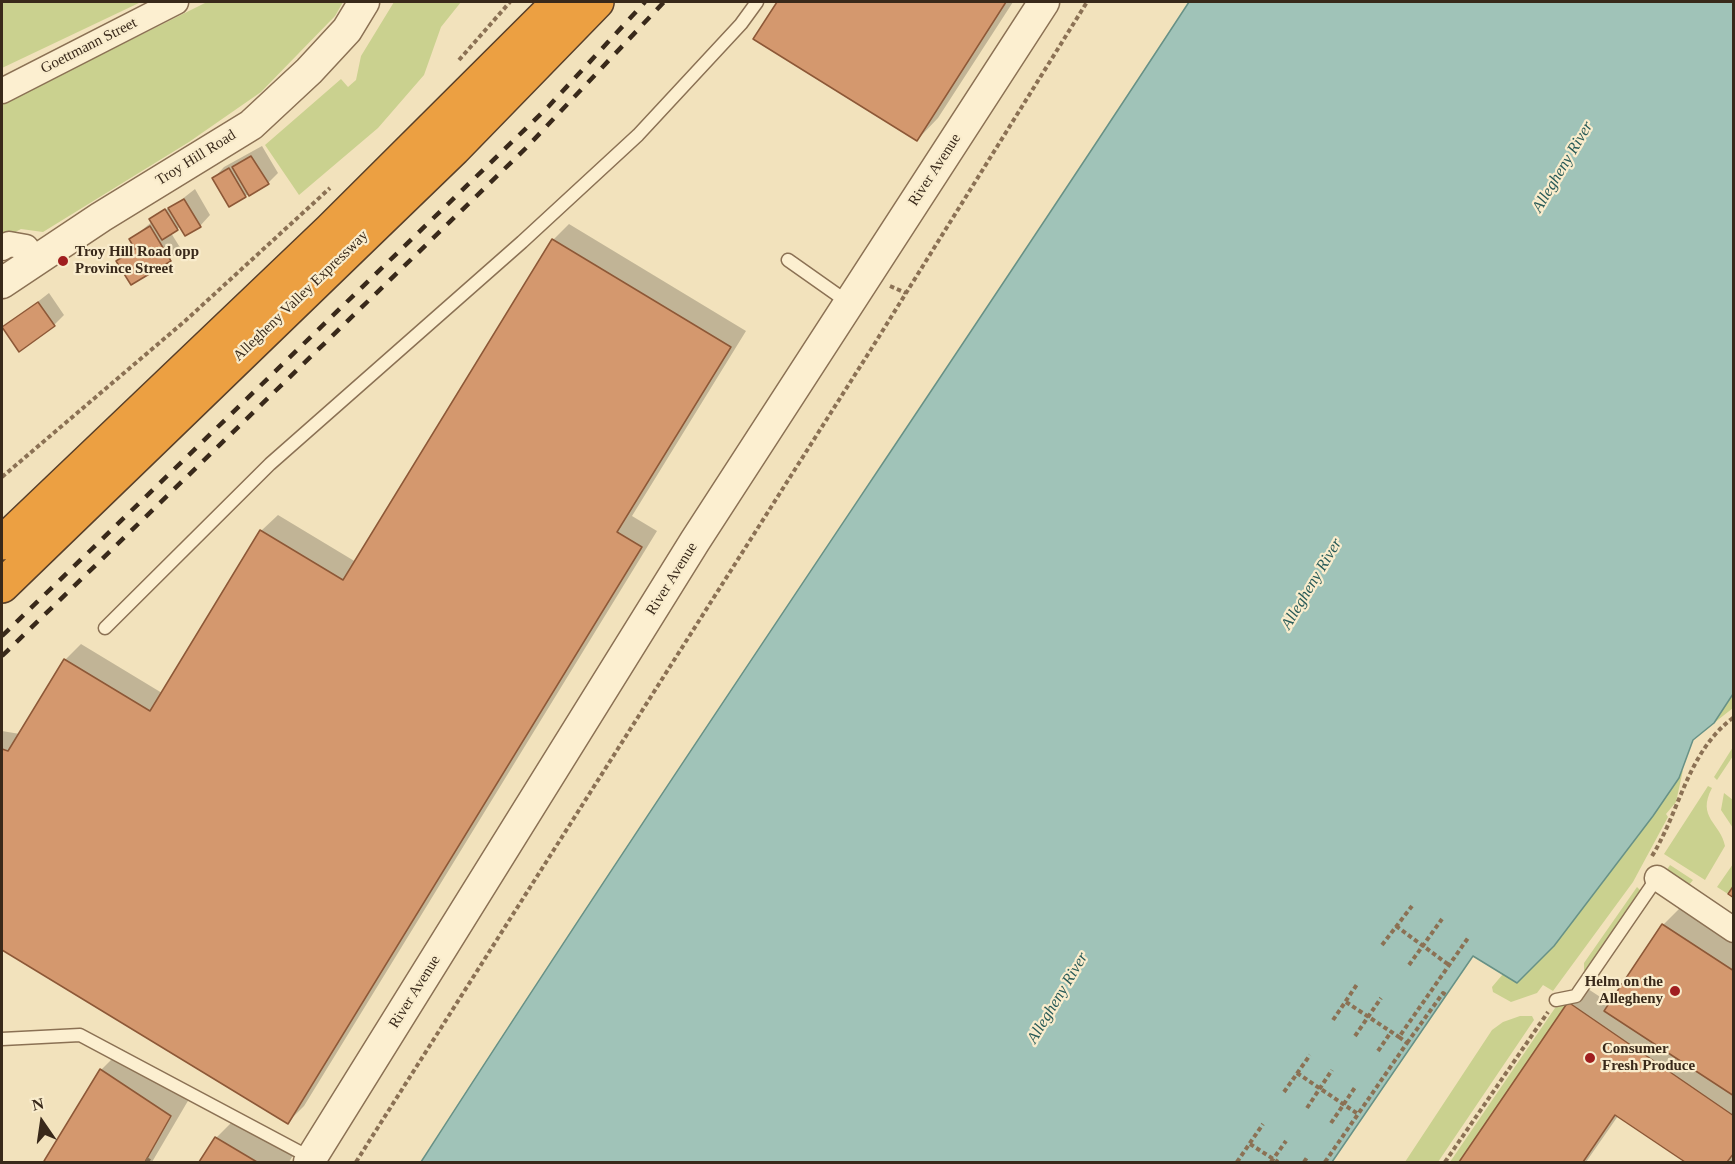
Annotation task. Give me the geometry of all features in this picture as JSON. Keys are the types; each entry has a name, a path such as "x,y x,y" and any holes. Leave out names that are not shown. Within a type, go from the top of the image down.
{"highway":[{"name":"Allegheny Valley Expressway","path":"2,543 321,238 559,2"},
{"name":"Allegheny Valley Expressway","path":"2,586 454,149 597,2"}],"street":[{"name":"Goettmann Street","path":"2,91 176,2"},
{"name":"Troy Hill Road","path":"2,283 101,217 251,124 309,71 347,30 364,2"},
{"name":"River Avenue","path":"310,1160 702,531 1044,2"},
{"path":"2,248 9,244 26,247 36,262"},
{"path":"1657,878 1734,930"}],"lane":[{"path":"105,628 270,464 522,242 638,135 741,24 757,2"},
{"path":"788,260 849,303"},
{"path":"1556,1000 1576,996 1657,878"},
{"path":"2,1040 80,1035 310,1160"}],"path":[{"path":"452,67 510,2"},
{"path":"357,1162 1088,2"},
{"path":"2,477 185,321 338,181"},
{"path":"1382,945 1412,906"},
{"path":"1409,965 1442,918"},
{"path":"1396,926 1449,965"},
{"path":"1399,1037 1468,938"},
{"path":"1333,1020 1359,983"},
{"path":"1325,1162 1443,993 1446,995"},
{"path":"1355,1036 1381,999"},
{"path":"1346,1002 1407,1043"},
{"path":"1378,1051 1391,1032"},
{"path":"1284,1092 1310,1055"},
{"path":"1307,1108 1332,1070"},
{"path":"1297,1073 1358,1114"},
{"path":"1331,1123 1356,1086"},
{"path":"1238,1162 1263,1124"},
{"path":"1250,1144 1274,1162 1286,1140"},
{"path":"1304,1162 1308,1156"},
{"path":"146,1160 152,1162"}],"green space":[{"path":"2,2 141,2 2,68"},
{"path":"207,2 343,2 335,16 261,92 189,142 43,232 21,229 2,239 2,104"},
{"path":"394,2 461,2 441,27 424,75 378,128 299,195 265,145 341,79 348,87 356,80 361,56"},
{"path":"1733,694 1733,708 1714,723"},
{"path":"1733,747 1733,756 1717,780 1714,777"},
{"path":"1683,770 1676,802 1666,814 1668,817 1633,882 1553,991 1543,985 1537,993 1511,1002 1493,992 1492,987 1503,974 1517,983 1554,946 1653,816"},
{"path":"1708,786 1712,788 1708,798 1708,813 1723,838 1725,846 1705,880 1664,854"},
{"path":"1724,793 1733,800 1733,828 1721,810"},
{"path":"1733,864 1733,885 1728,894 1717,887"},
{"path":"1670,865 1693,880 1689,885 1666,871"},
{"path":"1637,887 1642,892 1589,970 1584,971 1584,963"},
{"path":"1568,1002 1459,1162 1450,1162 1555,1008"},
{"path":"1520,1016 1532,1016 1534,1020 1438,1162 1405,1162 1492,1030 1503,1022"}],"water":[{"name":"Allegheny River","path":"1189,2 1733,2 1733,694 1714,723 1693,740 1679,778 1653,816 1554,946 1517,983 1473,956 1332,1162 421,1162 611,871"}],"building":[{"path":"777,2 1006,2 917,141 753,39"},
{"path":"251,156 269,184 249,196 232,167"},
{"path":"229,168 246,197 229,207 212,178"},
{"path":"184,199 201,227 185,236 168,208"},
{"path":"165,209 178,230 162,240 149,219"},
{"path":"150,226 171,261 131,285 116,261 135,249 129,239"},
{"path":"552,239 731,347 617,532 642,547 288,1124 2,950 2,749 8,751 64,659 150,711 260,530 343,580"},
{"path":"38,302 55,326 19,352 2,327"},
{"path":"1734,885 1734,898 1728,894"},
{"name":"Helm on the Allegheny","path":"1662,924 1734,971 1734,1096 1604,1011"},
{"name":"Consumer Fresh Produce","path":"1568,1002 1734,1116 1734,1153 1727,1162 1685,1162 1615,1115 1583,1162 1459,1162"},
{"path":"100,1069 171,1116 145,1162 44,1161"},
{"path":"215,1137 257,1162 199,1162"}],"railway":[{"path":"2,636 548,107 645,2"},
{"path":"2,656 526,148 664,2"}],"place":[{"name":"Troy Hill Road opp Province Street","path":"63,261"},
{"name":"Helm on the Allegheny","path":"1675,991"},
{"name":"Consumer Fresh Produce","path":"1590,1058"}]}
